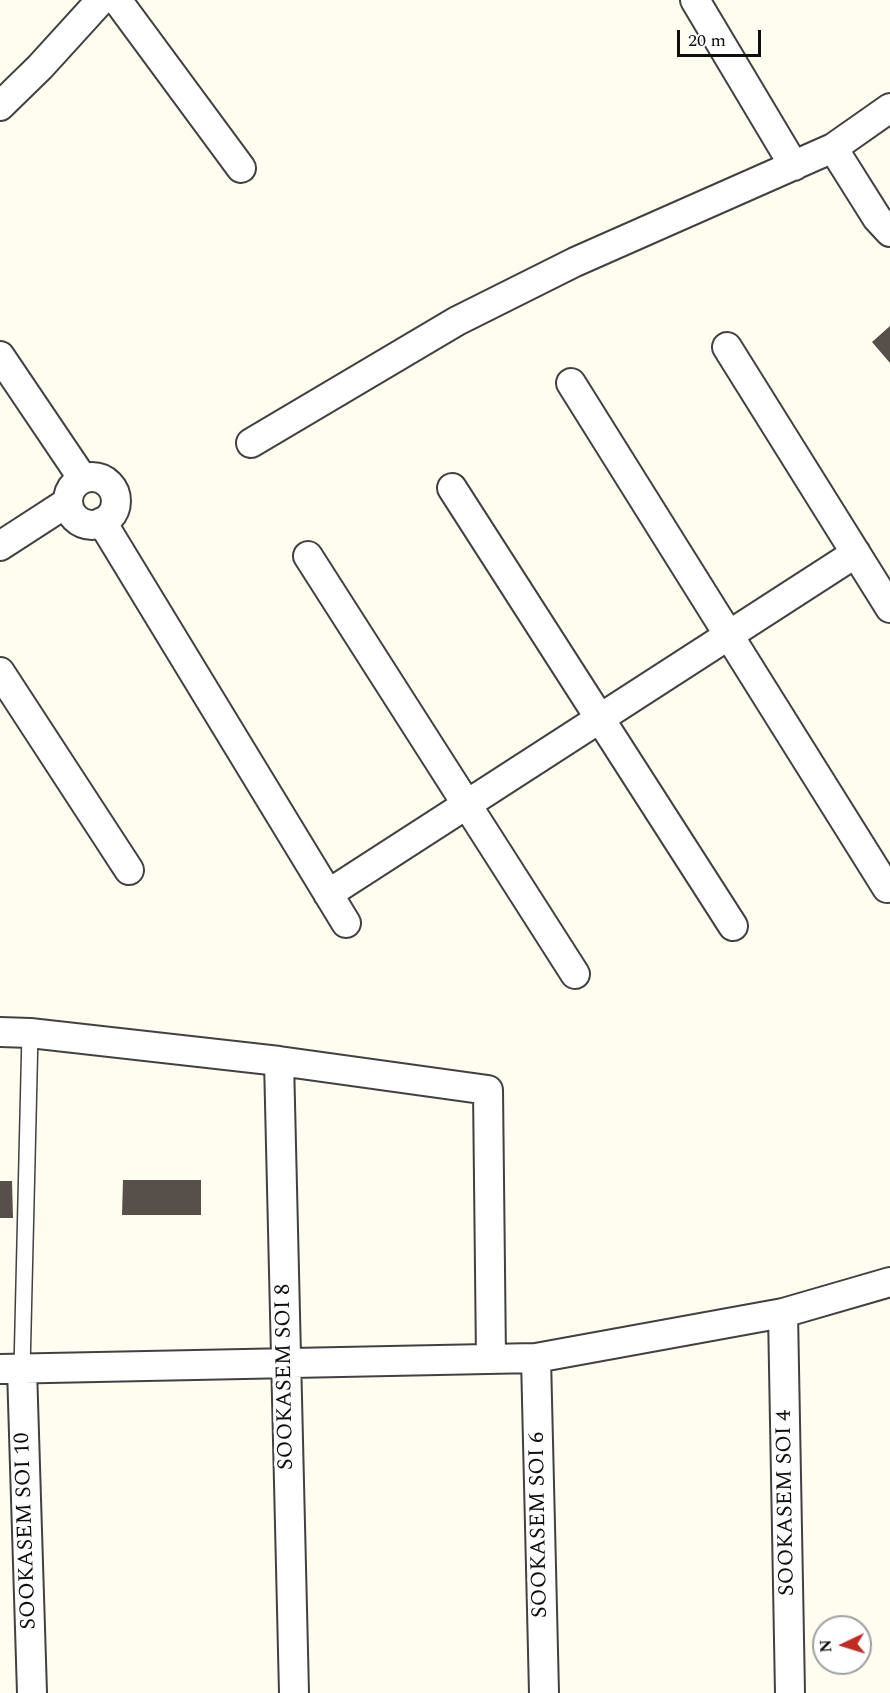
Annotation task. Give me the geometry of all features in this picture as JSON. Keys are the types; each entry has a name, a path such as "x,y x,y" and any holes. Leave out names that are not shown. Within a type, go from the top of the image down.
{"street":[{"path":"0,106 40,67 100,0"},
{"path":"117,0 241,168"},
{"path":"695,0 794,166"},
{"path":"251,443 457,321 574,262 833,148 890,108"},
{"path":"833,148 877,218 890,232"},
{"path":"728,347 890,608"},
{"path":"0,356 75,490 70,510 75,518 83,523 94,525 102,522 114,510 115,496 112,488 102,479 94,477 75,490 0,546"},
{"path":"571,382 887,888"},
{"path":"452,488 733,926"},
{"path":"102,522 346,923"},
{"path":"328,894 856,554"},
{"path":"308,556 575,974"},
{"path":"0,672 129,870"},
{"path":"0,1032 30,1033 279,1061 488,1090 491,1359"},
{"name":"SOOKASEM SOI 8","path":"279,1061 294,1693"},
{"path":"11,1369 536,1358 783,1313 890,1282"},
{"name":"SOOKASEM SOI 4","path":"783,1313 790,1693"},
{"name":"SOOKASEM SOI 6","path":"536,1358 544,1693"},
{"name":"SOOKASEM SOI 10","path":"11,1369 32,1693"}],"lane":[{"path":"11,1369 30,1033"}],"building":[{"path":"890,326 890,363 872,342"},
{"path":"123,1180 201,1180 201,1215 122,1215"},
{"path":"0,1181 12,1181 13,1218 0,1218"}]}
